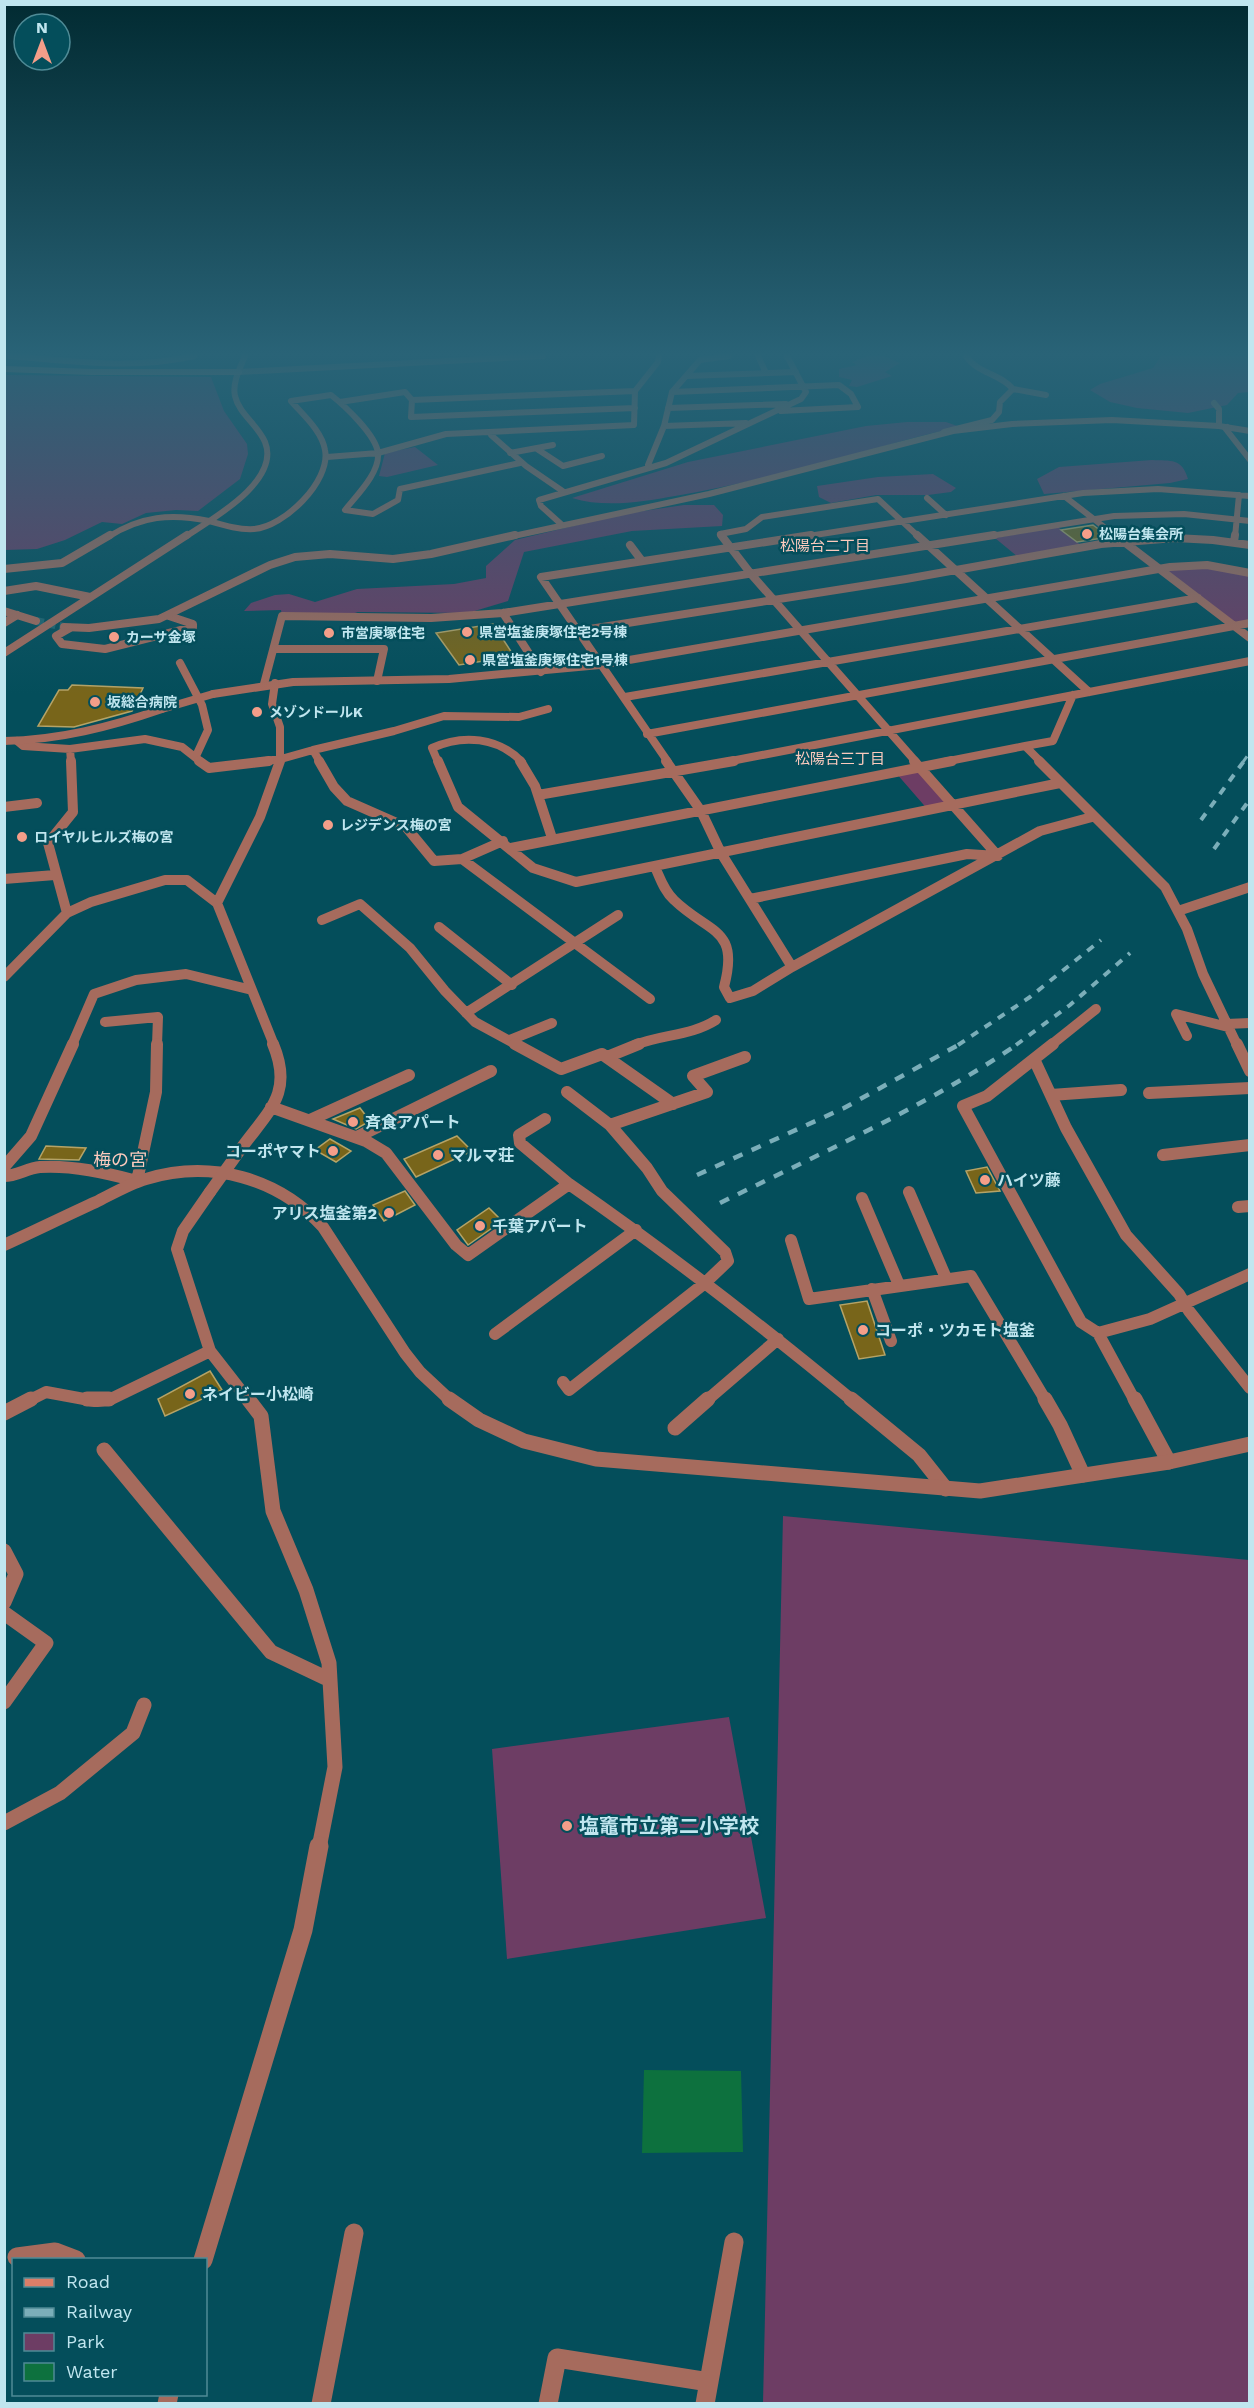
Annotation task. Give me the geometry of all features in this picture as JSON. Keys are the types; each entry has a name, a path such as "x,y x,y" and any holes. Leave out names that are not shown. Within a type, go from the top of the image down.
{"street":[{"path":"4,653 208,521 253,485 264,468"},
{"path":"4,569 66,563 128,525 147,519 177,516 252,530 271,526 305,498 323,468"},
{"path":"372,468 369,477 345,510 373,514 398,500 400,489 495,468"},
{"path":"527,468 546,483 564,492"},
{"path":"561,524 541,506 539,500 648,468"},
{"path":"169,616 193,624 193,627 105,649 62,644 56,636 68,628 132,624 169,616 244,578 295,557 330,554 402,559 708,494 811,468"},
{"path":"792,967 721,854 701,811 647,734 625,697 576,631 541,576 1106,491 1158,489 1250,496"},
{"path":"1234,542 1239,495"},
{"path":"1064,496 1250,638"},
{"path":"927,498 946,515"},
{"path":"998,856 751,574 720,534 746,529 762,517 878,499 1089,692"},
{"path":"264,684 282,616 431,618 503,613 1095,519 1157,514 1250,521"},
{"path":"576,631 775,601 1122,541 1179,538 1250,545"},
{"path":"630,545 642,561"},
{"path":"4,741 75,736 100,731 213,694 264,684 476,678 541,672 600,665 1161,569 1207,565 1250,573"},
{"path":"4,591 23,585 46,586 90,597"},
{"path":"625,697 1198,598"},
{"path":"4,611 36,621"},
{"path":"503,613 541,672"},
{"path":"4,623 17,615"},
{"path":"647,734 1250,624"},
{"path":"274,649 384,649 377,681"},
{"path":"538,795 674,772 1250,661"},
{"path":"180,663 202,705 208,730 196,756"},
{"path":"217,903 260,817 281,759 280,727 272,704 275,683"},
{"path":"511,848 552,838 701,811 1053,741 1073,695"},
{"path":"17,741 23,746 70,749 145,738 182,747 209,768 281,759 444,716 519,717 548,709"},
{"path":"552,838 538,795 523,764 500,745 473,741 445,742 432,748 458,807 503,841 532,868 568,881 586,881 1060,783"},
{"path":"1025,746 1165,887 1250,1071"},
{"path":"67,913 54,875 48,843 73,812 70,749"},
{"path":"312,750 334,788 346,801 406,827 435,861 462,859 503,841"},
{"path":"4,807 37,803"},
{"path":"655,867 673,900 718,931 726,942 730,954 730,969 724,987 730,998 753,991 792,967 1040,831 1092,816"},
{"path":"750,899 967,854 998,856"},
{"path":"462,859 650,999"},
{"path":"4,879 54,875"},
{"path":"4,977 67,913 91,902 165,879 187,880 217,903 279,1058 282,1078 279,1095 183,1231 177,1249 210,1351 261,1416 273,1511 306,1590 329,1663 335,1767 303,1930 203,2258"},
{"path":"1178,911 1250,887"},
{"path":"322,920 360,904 410,948 466,1013 486,1030 510,1040 561,1069 602,1054 673,1104"},
{"path":"466,1013 618,915"},
{"path":"439,927 512,985"},
{"path":"4,1167 35,1128 94,994 136,980 186,974 252,990"},
{"path":"1096,1009 987,1096 963,1106 1081,1322 1098,1333 1169,1462"},
{"path":"1187,1036 1176,1014 1227,1025 1250,1023"},
{"path":"105,1022 158,1017 156,1092 137,1182"},
{"path":"607,1058 650,1039 673,1037 705,1027 716,1020"},
{"path":"510,1040 552,1023"},
{"path":"610,1125 707,1092 693,1076 745,1058"},
{"path":"1034,1059 1066,1128 1126,1235 1186,1303 1189,1311 1250,1388"},
{"path":"357,1137 491,1071"},
{"path":"310,1120 409,1075"},
{"path":"1149,1093 1250,1088"},
{"path":"1051,1095 1121,1090"},
{"path":"563,1382 569,1390 705,1283 728,1262 725,1252 662,1191 647,1168 610,1125 567,1092"},
{"path":"271,1107 357,1137 386,1153 456,1245 468,1255 569,1184"},
{"path":"545,1119 519,1135 520,1143 569,1184 636,1230 778,1339 919,1455 946,1489"},
{"path":"1163,1155 1250,1145"},
{"path":"4,1176 14,1178 36,1166 99,1171 137,1182"},
{"path":"4,1245 137,1182 177,1173 199,1172 254,1178 281,1191 322,1226 404,1354 439,1391 480,1421 533,1446 574,1457 621,1464 980,1491 1169,1462 1250,1444"},
{"path":"909,1192 946,1278"},
{"path":"862,1198 899,1285"},
{"path":"495,1334 636,1230"},
{"path":"791,1240 810,1299 971,1276 1060,1425 1083,1475"},
{"path":"1098,1333 1150,1319 1250,1274"},
{"path":"872,1289 891,1341"},
{"path":"675,1428 778,1339"},
{"path":"4,1413 46,1392 96,1401 111,1399 210,1351"},
{"path":"104,1450 271,1652 330,1680"},
{"path":"4,1551 16,1574 4,1602"},
{"path":"4,1613 46,1643 4,1702"},
{"path":"4,1823 60,1793 134,1733 144,1705"},
{"path":"321,2403 354,2233"},
{"path":"705,2403 734,2242"},
{"path":"17,2257 55,2252 73,2258"},
{"path":"548,2403 557,2358 709,2382"}],"green space":[{"path":"5,468 243,468 240,479 198,511 176,510 146,513 122,524 102,522 65,540 37,549 5,550"},
{"path":"381,468 424,468 387,477 379,476"},
{"path":"667,468 800,468 700,492 636,502 597,503 572,498"},
{"path":"1056,468 1184,468 1188,479 1170,483 1044,494 1037,479"},
{"path":"933,474 956,488 951,492 928,495 876,495 831,503 819,497 817,486 878,477"},
{"path":"684,505 714,505 723,515 722,526 632,531 524,552 508,601 468,613 355,612 363,615 282,616 281,610 244,611 251,603 275,595 289,594 315,602 357,589 454,584 486,578 486,566 515,540 623,514"},
{"path":"1058,527 1082,546 1018,557 995,538"},
{"path":"1207,565 1249,573 1249,622 1236,626 1161,569"},
{"path":"923,768 955,806 929,811 896,773"},
{"path":"783,1516 1249,1560 1249,2403 763,2403"},
{"path":"729,1717 766,1918 507,1959 492,1749"}],"water":[{"path":"644,2070 741,2071 743,2152 642,2153"}],"building":[{"path":"1093,525 1109,537 1077,542 1061,530"},
{"path":"493,624 514,656 459,665 436,633"},
{"name":"坂総合病院","path":"72,685 143,688 132,711 74,727 38,726 59,690 68,690"},
{"name":"斉食アパート","path":"360,1108 370,1121 356,1129 333,1119"},
{"name":"マルマ荘","path":"457,1136 472,1151 416,1177 404,1159"},
{"name":"コーポヤマト","path":"330,1139 351,1151 336,1162 315,1150"},
{"path":"46,1146 86,1148 79,1160 39,1159"},
{"name":"ハイツ藤","path":"987,1167 1000,1191 976,1193 966,1171"},
{"name":"アリス塩釜第2","path":"405,1191 415,1205 384,1221 373,1205"},
{"name":"千葉アパート","path":"489,1208 502,1221 468,1245 457,1230"},
{"name":"コーポ・ツカモト塩釜","path":"867,1301 885,1355 859,1359 840,1305"},
{"name":"ネイビー小松崎","path":"210,1371 222,1390 165,1416 158,1399"}],"tunnel":[{"path":"36,621 64,627"}],"railway":[{"path":"1243,762 1250,752"},
{"path":"1201,820 1244,761"},
{"path":"1214,849 1250,799"},
{"path":"958,1045 1030,997 1101,940"},
{"path":"1016,1045 1070,1005 1130,953"},
{"path":"697,1175 844,1108 960,1044"},
{"path":"720,1203 909,1109 983,1067 1018,1044"}],"place":[{"name":"松陽台集会所","path":"1087,534"},
{"name":"県営塩釜庚塚住宅2号棟","path":"467,632"},
{"name":"市営庚塚住宅","path":"329,633"},
{"name":"カーサ金塚","path":"114,637"},
{"name":"県営塩釜庚塚住宅1号棟","path":"470,660"},
{"name":"坂総合病院","path":"95,702"},
{"name":"メゾンドールK","path":"257,712"},
{"name":"レジデンス梅の宮","path":"328,825"},
{"name":"ロイヤルヒルズ梅の宮","path":"22,837"},
{"name":"斉食アパート","path":"353,1122"},
{"name":"コーポヤマト","path":"333,1151"},
{"name":"マルマ荘","path":"438,1155"},
{"name":"ハイツ藤","path":"985,1180"},
{"name":"アリス塩釜第2","path":"389,1213"},
{"name":"千葉アパート","path":"480,1226"},
{"name":"コーポ・ツカモト塩釜","path":"863,1330"},
{"name":"ネイビー小松崎","path":"190,1394"},
{"name":"塩竈市立第二小学校","path":"567,1826"}],"district":[{"name":"松陽台二丁目","path":"825,546"},
{"name":"松陽台三丁目","path":"840,759"},
{"name":"梅の宮","path":"120,1160"}]}
